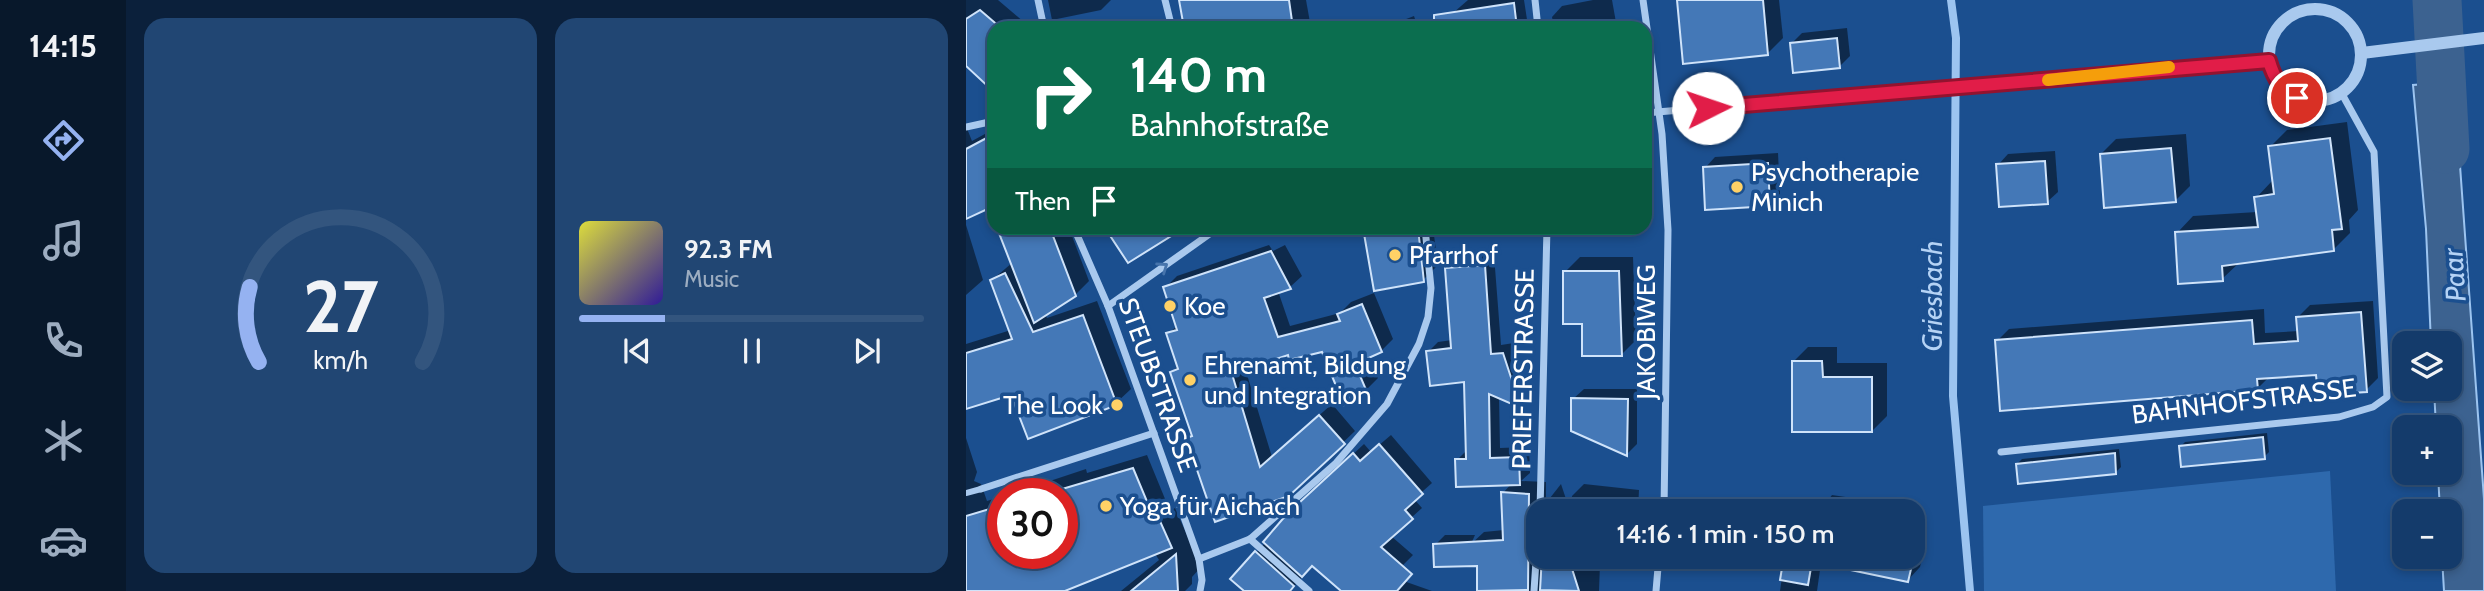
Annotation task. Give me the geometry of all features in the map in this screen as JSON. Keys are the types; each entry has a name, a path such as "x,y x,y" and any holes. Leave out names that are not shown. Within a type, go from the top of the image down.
{"street":[{"path":"1038,0 1042,21"},
{"path":"1165,0 1170,21"},
{"path":"1535,0 1537,21"},
{"name":"JAKOBIWEG","path":"1643,0 1646,21"},
{"path":"2305,5 2344,18 2360,40 2362,53 2360,68 2353,82 2342,94 2312,102 2297,98 2283,89 2274,76 2269,61 2274,34 2282,23 2305,5"},
{"path":"2362,53 2482,39"},
{"path":"1652,112 2269,61"},
{"name":"JAKOBIWEG","path":"1652,62 1659,111 1668,230 1664,499"},
{"name":"BAHNHOFSTRASSE","path":"2001,452 2339,416 2373,407 2387,397 2374,152 2342,94"},
{"path":"966,117 968,126 987,122"},
{"name":"STEUBSTRASSE","path":"1077,235 1108,306 1199,559 1202,580 1200,591"},
{"path":"1108,306 1208,235"},
{"path":"1199,559 1250,539 1336,463 1387,404 1419,344 1428,317 1431,288 1426,235"},
{"name":"PRIEFERSTRASSE","path":"1540,499 1547,235"},
{"path":"966,493 1154,433"},
{"path":"1250,539 1309,591"},
{"path":"1534,591 1535,569"},
{"path":"1656,591 1658,569"}],"shaded area":[{"path":"2330,471 2336,591 1984,591 1983,506"}],"water":[{"path":"2454,82 2484,499 2484,591 2444,591 2443,569 2462,569 2462,499 2439,499 2439,485 2462,485 2462,415 2435,415 2435,401 2462,401 2462,331 2430,331 2426,229 2413,85"}],"building":[{"path":"1179,0 1289,0 1292,21 1183,21"},
{"path":"1677,0 1763,0 1768,55 1683,64"},
{"path":"1514,3 1516,21 1434,21 1434,15"},
{"path":"980,10 993,21 987,21 987,86 966,66 966,19"},
{"path":"1837,38 1840,68 1793,73 1790,43"},
{"path":"987,138 987,209 966,219 966,149"},
{"path":"2330,138 2342,229 2332,230 2334,251 2222,266 2223,281 2178,284 2175,232 2258,227 2254,197 2274,194 2268,146"},
{"path":"2171,148 2176,202 2104,208 2100,154"},
{"path":"2045,161 2048,204 1999,207 1996,164"},
{"name":"Psychotherapie Minich","path":"1768,163 1770,206 1705,210 1703,167"},
{"path":"1000,235 1053,235 1076,296 1034,323"},
{"path":"1110,235 1173,235 1128,263"},
{"name":"Pfarrhof","path":"1364,235 1419,235 1424,282 1374,291"},
{"path":"1271,251 1291,289 1264,298 1278,337 1340,321 1337,314 1362,304 1382,352 1355,364 1367,392 1344,405 1322,352 1289,360 1288,355 1232,374 1260,467 1319,415 1345,444 1289,496 1215,522 1186,438 1192,436 1170,372 1178,369 1166,333 1177,330 1163,287"},
{"path":"1485,265 1491,354 1503,353 1521,408 1489,394 1490,458 1519,457 1520,485 1456,487 1455,459 1466,459 1464,382 1430,386 1426,351 1451,348 1445,268"},
{"path":"1563,271 1619,271 1622,356 1582,356 1582,324 1563,324"},
{"path":"1005,273 1033,332 1083,315 1117,405 1028,439 1011,395 966,409 966,353 1012,339 990,280"},
{"path":"2361,312 2367,392 2318,395 2316,375 2257,379 2258,390 2000,411 1995,340 2252,320 2254,344 2298,341 2296,317"},
{"path":"1792,361 1822,361 1823,377 1872,377 1872,432 1792,432"},
{"path":"1571,398 1628,399 1627,456 1571,431"},
{"path":"2263,437 2265,459 2181,467 2179,446"},
{"path":"1379,444 1423,494 1405,510 1413,519 1381,547 1412,574 1397,591 1341,591 1312,566 1302,577 1263,542 1287,514 1353,453 1360,461"},
{"path":"2115,453 2116,474 2018,484 2016,464"},
{"path":"1133,468 1156,523 1160,521 1172,548 1065,591 966,591 966,516 987,510 987,569 1078,569 1078,484"},
{"path":"1501,492 1529,494 1529,499 1526,499 1528,590 1477,591 1477,566 1434,567 1433,544 1503,540"},
{"path":"1255,551 1294,586 1290,591 1244,591 1230,579"},
{"path":"1176,554 1178,591 1131,591"},
{"path":"1541,569 1572,569 1579,591 1540,590"},
{"path":"1782,569 1811,569 1808,585 1780,580"},
{"path":"1846,569 1911,569 1908,582"}],"waterway":[{"name":"Griesbach","path":"1951,0 1956,38 1953,396 1970,591"},
{"name":"Paar","path":"2437,0 2445,149"}],"slow traffic":[{"path":"2048,80 2169,67"}],"place":[{"name":"Psychotherapie Minich","path":"1737,187"},
{"name":"Pfarrhof","path":"1395,255"},
{"name":"Koe","path":"1170,306"},
{"name":"Ehrenamt, Bildung und Integration","path":"1190,380"},
{"name":"The Look","path":"1117,405"},
{"name":"Yoga für Aichach","path":"1106,506"}],"route":[{"path":"1708,108 1913,92 2217,63 2269,61 2274,76 2283,89 2297,98"}]}
